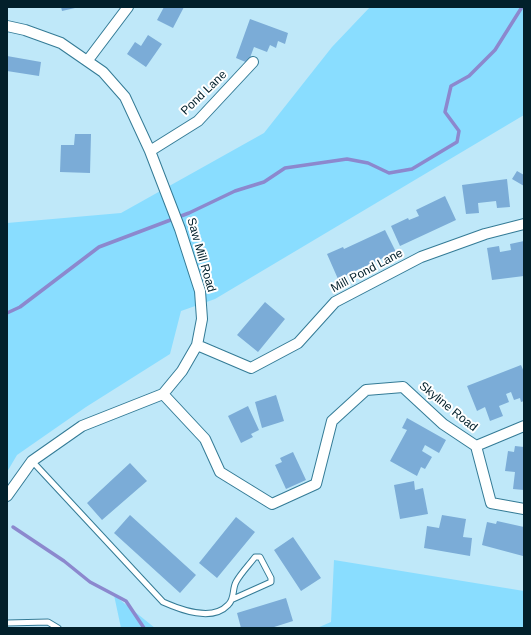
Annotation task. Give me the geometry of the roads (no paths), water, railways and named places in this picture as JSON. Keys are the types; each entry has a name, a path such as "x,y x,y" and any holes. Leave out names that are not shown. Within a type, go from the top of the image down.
{"street":[{"path":"88,60 128,7"},
{"name":"Saw Mill Road","path":"7,26 54,39 88,60 111,80 125,97 150,151 180,229 200,291 202,319 196,345 182,371 163,394 82,426 32,460 7,496"},
{"name":"Pond Lane","path":"150,151 198,121 254,62"},
{"name":"Mill Pond Lane","path":"196,345 251,368 298,342 335,302 342,298 421,257 485,234 524,224"},
{"name":"Skyline Road","path":"163,394 205,439 220,472 272,504 316,484 332,421 366,390 403,386 444,424 476,446 491,503 524,509"},
{"path":"476,446 524,426"}],"lane":[{"path":"32,460 163,602 178,609 194,613 211,613 222,610 232,599 236,582 255,557 260,557 271,578 271,582 232,599"},
{"path":"7,623 48,622 58,628"}],"waterway":[{"path":"7,313 20,307 99,247 189,213 235,191 264,182 285,168 347,159 368,163 389,173 412,169 457,142 459,131 445,112 451,86 469,76 495,50 522,7"},
{"path":"13,527 64,561 90,582 126,601 144,628"}]}
